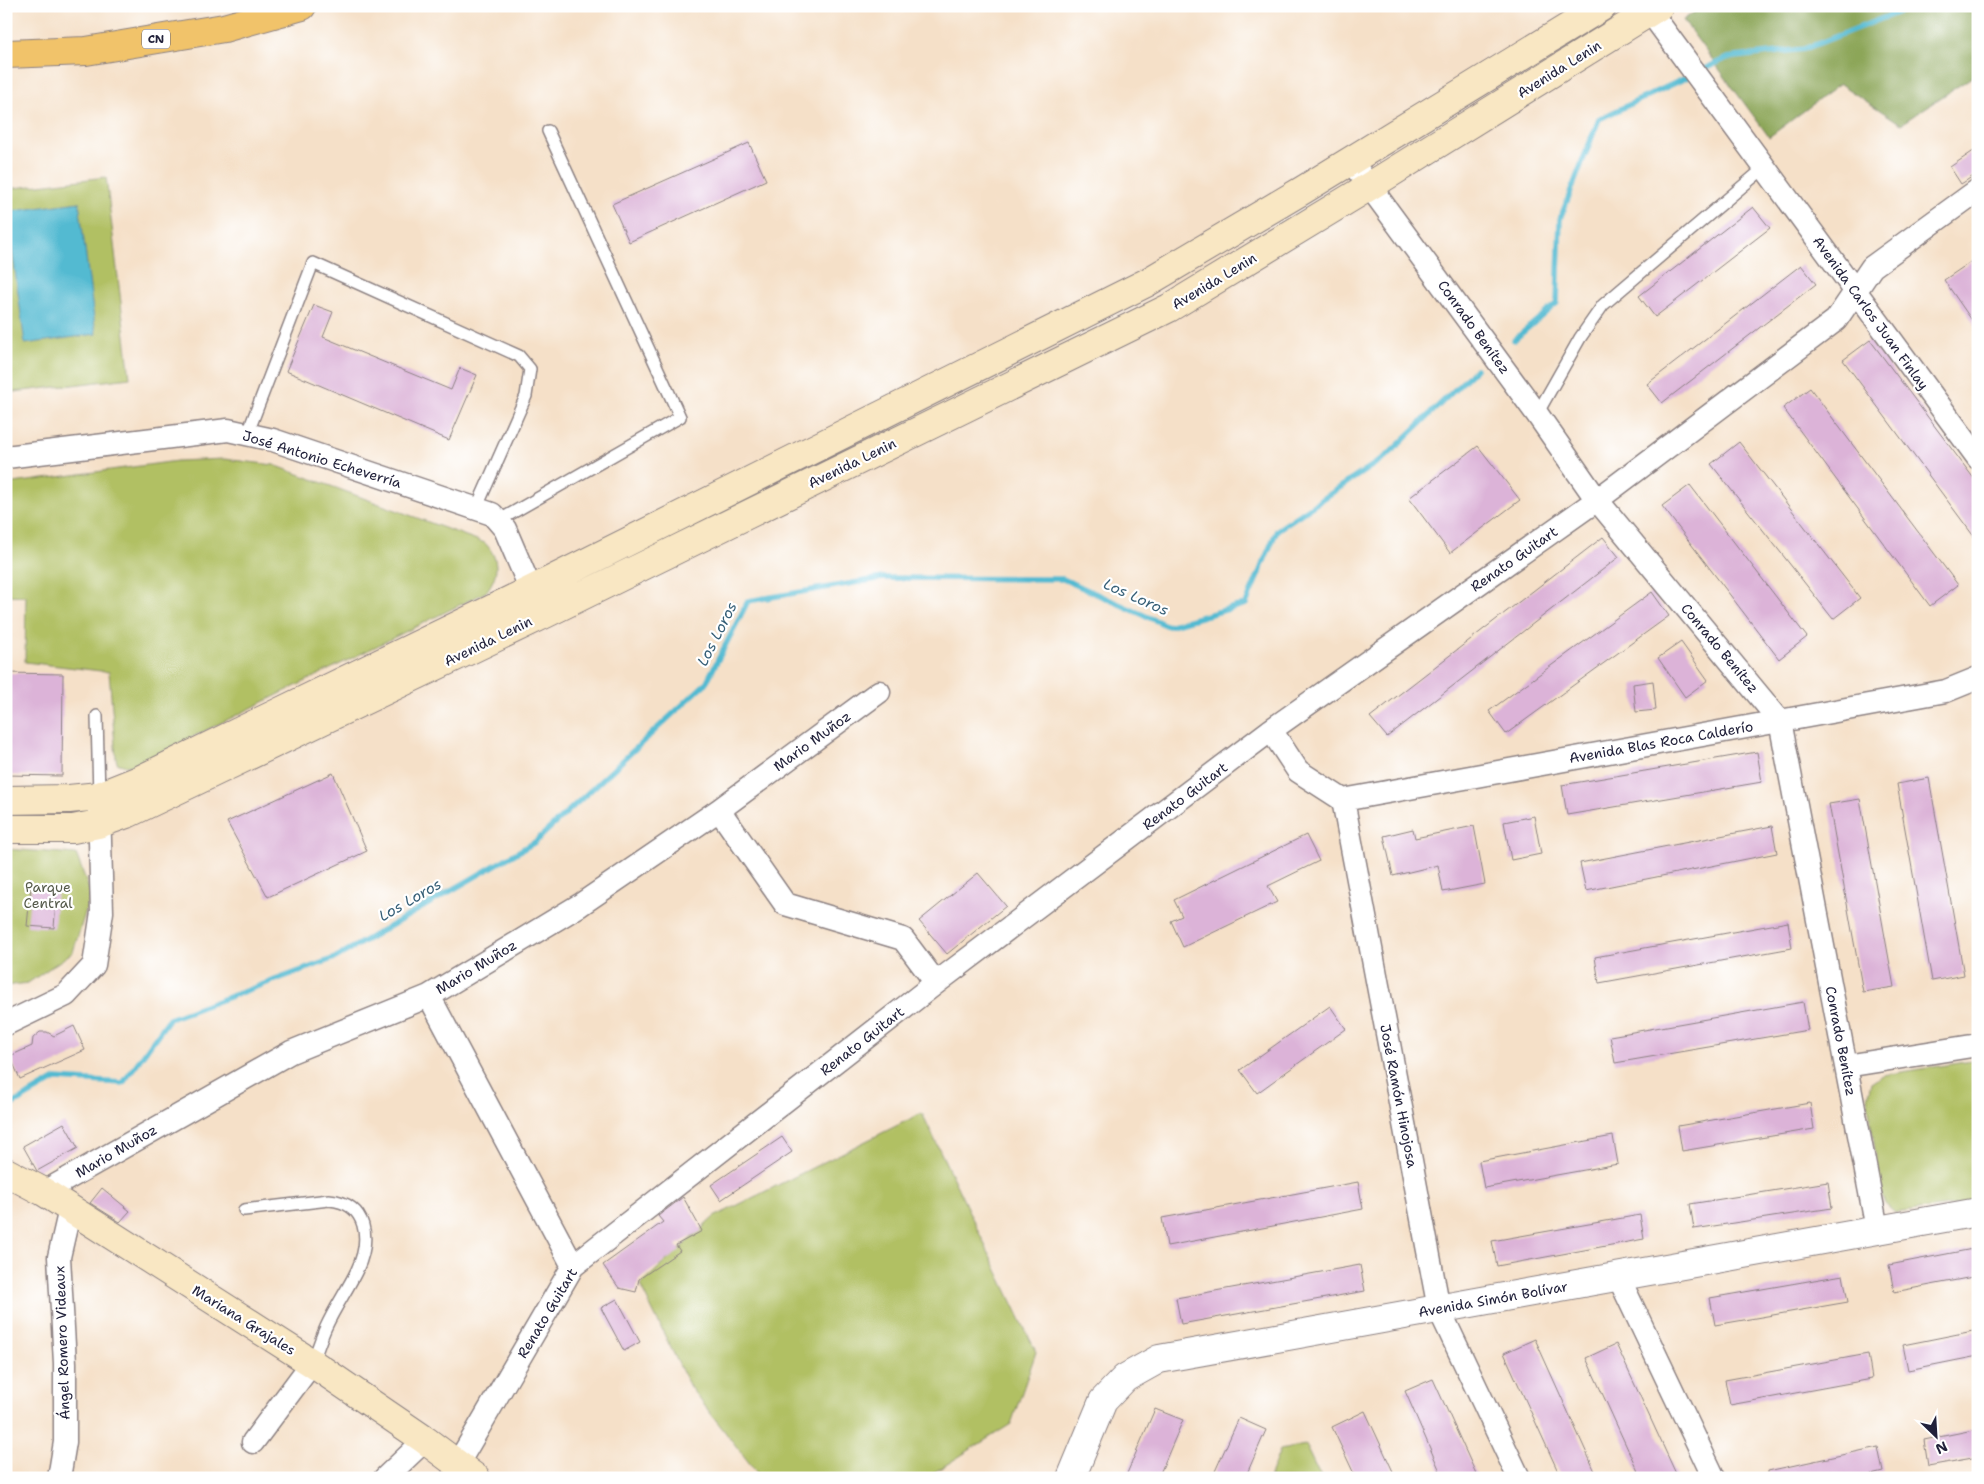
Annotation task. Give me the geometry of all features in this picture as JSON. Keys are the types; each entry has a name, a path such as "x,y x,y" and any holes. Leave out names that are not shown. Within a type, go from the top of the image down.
{"main road":[{"name":"CN","path":"6,54 86,51 224,28 302,6"},
{"name":"Avenida Lenin","path":"6,800 69,799 99,796 140,780 531,590 1146,283 1351,161 1603,6"},
{"name":"Avenida Lenin","path":"6,829 73,829 98,824 129,813 545,614 1169,308 1370,186 1652,8"},
{"name":"Mariana Grajales","path":"9,1173 44,1192 312,1362 467,1471"}],"street":[{"name":"Avenida Carlos Juan Finlay","path":"1652,8 1764,168 1978,458"},
{"name":"Conrado Benítez","path":"1351,161 1537,414 1597,500 1780,721 1877,1229"},
{"name":"Renato Guitart","path":"467,1471 573,1266 936,983 1271,730 1597,500 1836,320 1872,267 1978,190"},
{"name":"José Antonio Echeverría","path":"6,457 228,430 273,440 492,514 498,521"},
{"path":"498,521 505,529 531,590 545,614"},
{"name":"Avenida Blas Roca Calderío","path":"1343,800 1946,691 1978,678"},
{"name":"Mario Muñoz","path":"44,1192 291,1052 429,996 580,905 719,810 879,692"},
{"path":"1271,730 1298,771 1343,800"},
{"path":"6,1024 66,995 94,966 102,912 98,824 99,796"},
{"name":"José Ramón Hinojosa","path":"1343,800 1439,1308 1519,1478"},
{"path":"719,810 785,904 904,939 936,983"},
{"path":"429,996 573,1266"},
{"path":"1846,1066 1978,1045"},
{"name":"Ángel Romero Videaux","path":"59,1478 65,1432 65,1363 59,1257 70,1209"},
{"name":"Avenida Simón Bolívar","path":"1071,1478 1103,1401 1124,1378 1159,1360 1978,1212"},
{"path":"1618,1276 1714,1478"},
{"path":"253,1442 312,1362"},
{"path":"385,1478 425,1440"}],"lane":[{"path":"498,521 680,417 548,131"},
{"path":"1537,414 1580,338 1603,305 1764,168"},
{"path":"247,435 313,263 519,356 530,369 526,396 476,509"},
{"path":"97,716 99,796"},
{"path":"244,1210 338,1200 353,1208 363,1222 364,1246 358,1268 326,1326 312,1362"}],"green space":[{"path":"1703,6 1978,6 1978,73 1901,124 1840,84 1769,137 1683,20"},
{"path":"106,177 130,378 6,393 6,189"},
{"path":"224,459 274,465 485,543 495,561 496,567 493,579 486,592 136,765 126,766 117,763 109,672 25,662 26,596 6,595 6,484 177,461"},
{"name":"Parque Central","path":"6,849 76,854 91,894 73,952 28,983 6,986"},
{"path":"1978,1060 1978,1202 1895,1213 1885,1204 1882,1197 1867,1097 1871,1083 1883,1075"},
{"path":"922,1113 1036,1352 1011,1424 925,1478 761,1478 690,1387 640,1285 714,1217"},
{"path":"1305,1445 1321,1478 1269,1478 1280,1450"}],"water":[{"path":"79,202 96,334 25,344 7,212"}],"building":[{"path":"749,143 766,180 629,242 612,204"},
{"path":"1978,148 1978,173 1961,184 1950,167"},
{"path":"1753,207 1770,228 1655,317 1639,296"},
{"path":"1978,257 1978,329 1944,280"},
{"path":"1801,265 1816,284 1662,403 1647,384"},
{"path":"314,305 333,312 323,337 451,390 460,368 477,375 449,440 286,371"},
{"path":"1870,340 1978,484 1978,542 1843,360"},
{"path":"1810,388 1958,585 1930,606 1783,408"},
{"path":"1739,442 1860,598 1833,619 1711,464"},
{"path":"1478,446 1520,500 1450,553 1409,498"},
{"path":"1690,485 1807,637 1779,659 1662,506"},
{"path":"1603,537 1619,557 1387,737 1370,717"},
{"path":"1652,592 1669,616 1506,734 1489,711"},
{"path":"1681,642 1708,680 1685,697 1658,658"},
{"path":"6,673 63,674 62,776 6,775"},
{"path":"1653,681 1656,710 1636,712 1633,684"},
{"path":"1757,752 1762,782 1567,815 1562,785"},
{"path":"333,773 367,851 268,897 227,822"},
{"path":"1929,778 1964,975 1932,981 1897,784"},
{"path":"1860,799 1894,987 1863,992 1829,804"},
{"path":"1534,816 1541,854 1511,860 1504,822"},
{"path":"1474,826 1485,884 1443,892 1438,865 1393,876 1384,836 1413,829 1415,838"},
{"path":"1772,826 1777,853 1586,891 1580,863"},
{"path":"1306,835 1319,861 1268,886 1277,902 1183,947 1171,921 1182,916 1174,900"},
{"path":"978,873 1006,906 947,954 919,921"},
{"path":"31,886 57,888 54,928 27,926"},
{"path":"1788,922 1792,948 1599,983 1595,957"},
{"path":"1803,1002 1808,1030 1615,1063 1610,1036"},
{"path":"1330,1006 1346,1029 1257,1093 1240,1070"},
{"path":"74,1026 85,1050 20,1079 10,1056 32,1046 33,1038 40,1032 47,1032 54,1036"},
{"path":"1810,1103 1814,1129 1682,1151 1678,1126"},
{"path":"64,1123 78,1148 37,1171 23,1146"},
{"path":"1613,1136 1618,1164 1484,1188 1479,1161"},
{"path":"782,1137 792,1152 721,1200 711,1185"},
{"path":"1358,1182 1363,1209 1167,1246 1162,1218"},
{"path":"1828,1182 1832,1208 1694,1229 1690,1204"},
{"path":"102,1188 130,1211 120,1222 90,1203"},
{"path":"683,1197 702,1231 676,1245 680,1251 639,1279 636,1292 619,1288 603,1265 663,1222 658,1216"},
{"path":"1640,1215 1644,1239 1497,1266 1492,1241"},
{"path":"1978,1248 1978,1276 1894,1292 1889,1265"},
{"path":"1360,1265 1365,1291 1181,1324 1176,1298"},
{"path":"1843,1275 1848,1302 1715,1325 1710,1298"},
{"path":"617,1299 640,1342 624,1351 601,1308"},
{"path":"1978,1330 1978,1356 1908,1370 1903,1345"},
{"path":"1535,1339 1598,1478 1561,1478 1504,1353"},
{"path":"1616,1344 1678,1478 1641,1478 1586,1358"},
{"path":"1868,1354 1872,1379 1730,1405 1725,1380"},
{"path":"1433,1379 1478,1478 1443,1478 1405,1391"},
{"path":"1155,1409 1183,1420 1158,1478 1125,1478"},
{"path":"1365,1411 1396,1478 1356,1478 1332,1427"},
{"path":"1239,1418 1266,1430 1245,1478 1212,1478"},
{"path":"1978,1429 1978,1457 1928,1466 1924,1440"},
{"path":"1878,1447 1883,1472 1859,1478 1768,1478 1768,1471"}],"waterway":[{"path":"1700,71 1727,58 1804,49 1914,6"},
{"path":"1514,340 1557,303 1560,219 1599,119 1692,75"},
{"name":"Los Loros","path":"6,1108 56,1079 123,1083 169,1019 335,958 535,842 706,683 748,601 883,578 1063,579 1168,626 1246,604 1277,530 1388,455 1476,369"}]}
